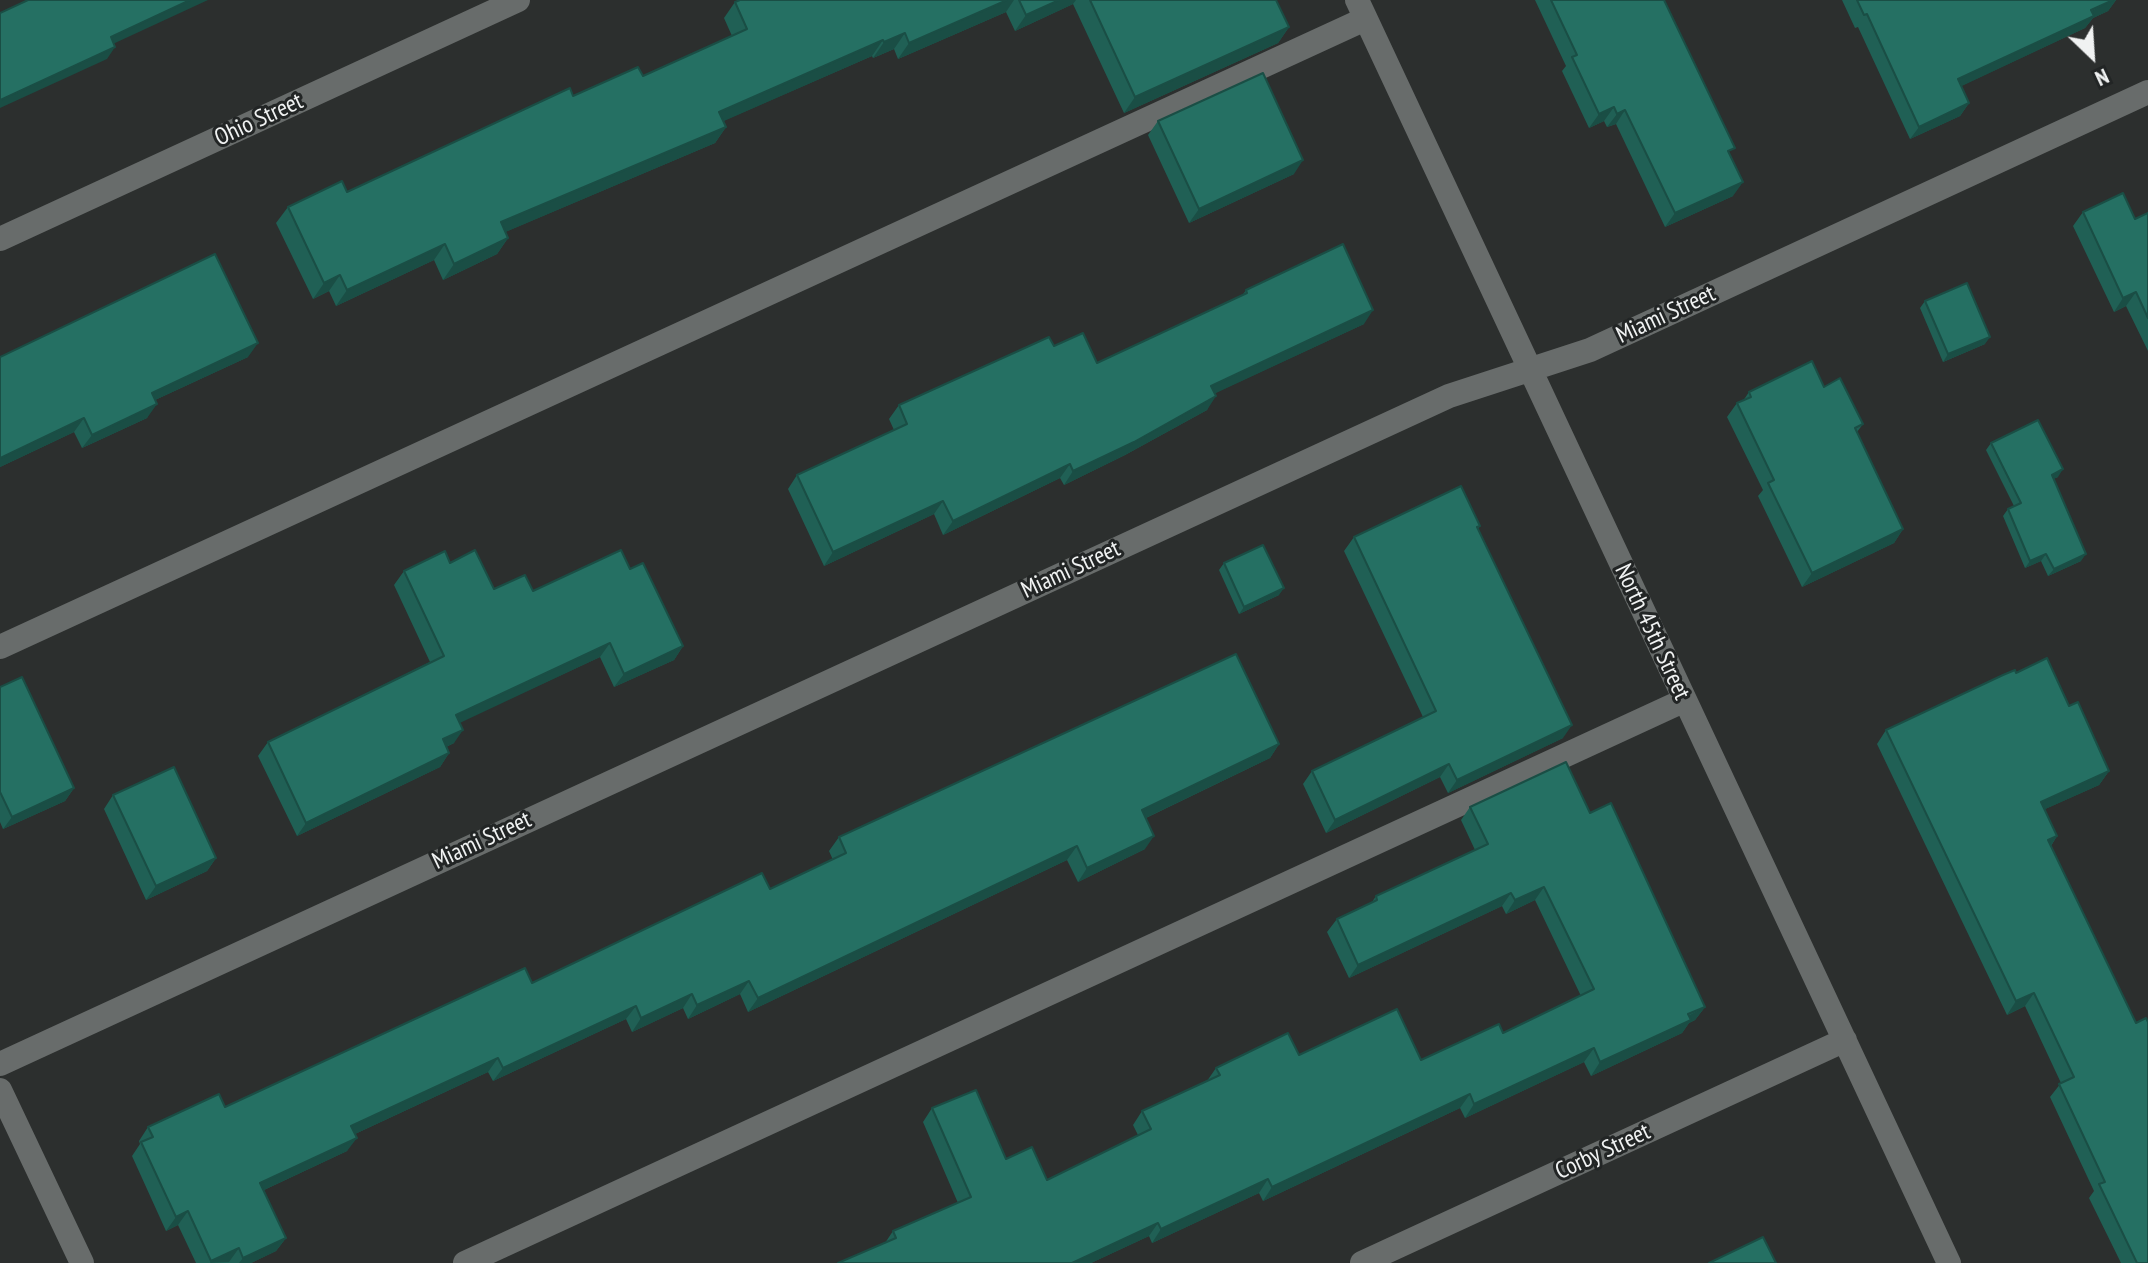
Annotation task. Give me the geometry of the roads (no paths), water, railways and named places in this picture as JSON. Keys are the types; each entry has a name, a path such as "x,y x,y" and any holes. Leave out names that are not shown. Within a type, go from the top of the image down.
{"street":[{"name":"Ohio Street","path":"0,239 518,0"},
{"name":"North 45th Street","path":"1361,9 1949,1263"},
{"path":"0,647 1361,9"},
{"name":"Miami Street","path":"0,1064 1449,396 1590,350 2148,92"},
{"path":"465,1263 1685,700"},
{"name":"Corby Street","path":"1362,1263 1845,1040"},
{"path":"0,1090 82,1263"}]}
